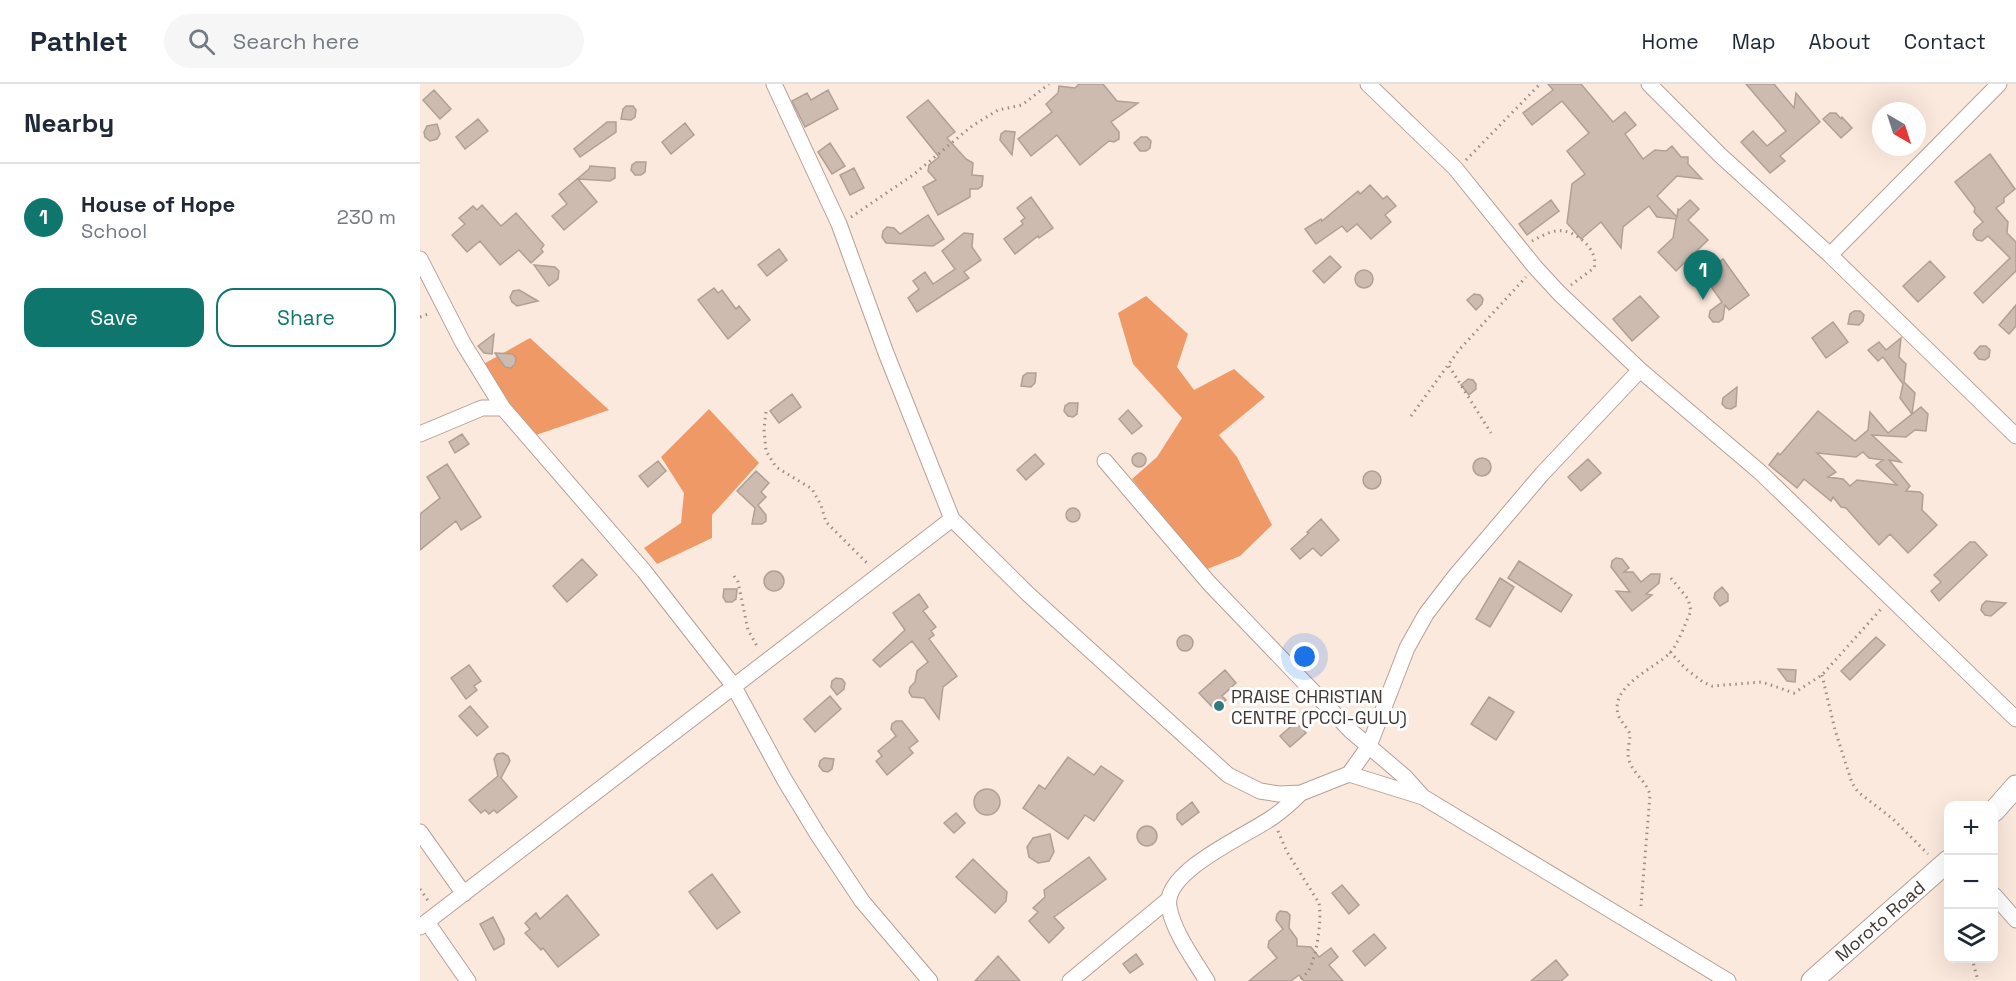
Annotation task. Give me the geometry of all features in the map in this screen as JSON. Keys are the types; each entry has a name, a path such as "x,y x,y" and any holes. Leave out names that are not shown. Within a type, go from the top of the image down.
{"main road":[{"path":"1998,806 2016,786"},
{"name":"Moroto Road","path":"1812,981 1944,865"}],"street":[{"path":"774,84 839,224 886,353 952,519 1028,594 1228,775 1260,791 1279,794 1301,793"},
{"path":"1368,84 1455,168 1535,267 1559,293 1640,370 1760,472 2016,719"},
{"path":"1649,84 1720,155 1830,255 2016,436"},
{"path":"1830,255 2000,84"},
{"path":"420,259 467,351 503,408 606,525 734,685 784,779 830,854 862,902 930,981"},
{"path":"1349,774 1369,746 1407,648 1426,614 1542,474 1640,370"},
{"path":"420,434 482,408 503,408"},
{"path":"1104,461 1209,583 1336,716 1405,777 1423,797"},
{"path":"468,981 424,924 952,519"},
{"path":"1070,981 1169,898 1183,875 1193,865 1272,818 1301,793 1349,774 1423,797 1728,981"},
{"path":"420,832 464,894"},
{"path":"1169,898 1169,907 1179,934 1206,981"},
{"path":"1998,900 2016,920"}],"path":[{"path":"839,224 873,204 913,175 972,126 998,110 1022,105 1049,84"},
{"path":"1455,168 1476,150 1540,84"},
{"path":"1520,248 1542,236 1561,231 1575,235 1592,250 1596,259 1594,268 1559,293"},
{"path":"1412,416 1465,343 1535,267"},
{"path":"1449,366 1491,433"},
{"path":"766,412 764,429 766,451 776,467 812,489 821,505 826,522 879,575"},
{"path":"734,576 738,582 748,630 768,662"},
{"path":"1641,906 1650,795 1632,767 1628,753 1630,734 1620,718 1617,705 1624,690 1670,652 1691,611 1688,599 1670,577"},
{"path":"1670,652 1686,669 1712,686 1762,682 1794,693 1822,675 1890,598"},
{"path":"1822,675 1835,730 1852,783 1858,792 1944,863"},
{"path":"1272,818 1287,852 1319,903 1321,911 1315,953 1309,969 1299,981"},
{"path":"1973,963 1978,981"}],"shaded area":[{"path":"1146,296 1188,334 1177,367 1194,390 1234,369 1265,397 1219,435 1237,457 1272,525 1240,556 1205,570 1132,479 1157,457 1182,418 1133,364 1118,313"},
{"path":"530,338 609,410 536,435 478,367"},
{"path":"709,409 759,463 712,515 712,538 657,564 644,548 681,523 684,493 661,457"}],"building":[{"path":"1079,84 1103,84 1117,101 1138,103 1111,122 1119,132 1119,139 1114,142 1109,141 1080,165 1057,135 1031,156 1018,139 1052,112 1046,104 1058,93 1059,86 1075,88"},
{"path":"1548,84 1581,84 1613,122 1625,112 1636,125 1625,134 1643,159 1655,150 1666,151 1672,146 1681,157 1688,157 1688,164 1702,179 1677,176 1657,196 1677,217 1678,209 1690,200 1699,209 1688,220 1708,240 1676,271 1658,252 1673,238 1676,219 1657,217 1649,206 1623,227 1621,248 1601,222 1581,239 1567,223 1572,184 1585,174 1567,151 1589,133 1562,101 1532,125 1523,113 1553,90"},
{"path":"1746,84 1774,84 1794,108 1796,93 1820,122 1780,156 1785,161 1770,173 1741,142 1753,131 1767,146 1786,131"},
{"path":"434,90 451,109 440,119 423,100"},
{"path":"828,90 838,109 805,127 792,101 807,93 811,100"},
{"path":"928,100 955,132 947,138 966,159 973,163 972,175 983,176 982,186 978,189 970,189 970,197 938,215 923,187 936,180 928,171 929,165 939,157 907,117"},
{"path":"626,106 633,106 636,110 635,117 631,120 621,119"},
{"path":"1830,113 1836,113 1841,119 1842,117 1852,128 1841,138 1823,119"},
{"path":"478,119 488,131 465,149 456,137"},
{"path":"607,122 616,122 616,132 580,157 574,149"},
{"path":"685,123 694,135 671,154 662,142"},
{"path":"437,124 440,134 437,139 430,141 425,137 424,132 427,126"},
{"path":"1005,131 1015,132 1012,155 1000,140 1001,134"},
{"path":"1141,137 1147,137 1151,141 1150,148 1146,151 1140,151 1134,143"},
{"path":"830,143 845,166 832,174 818,152"},
{"path":"1990,154 2015,189 1996,208 2008,222 2007,233 2016,242 2016,271 1983,303 1974,293 2010,258 1988,236 1982,241 1977,240 1973,235 1974,230 1983,222 1955,182"},
{"path":"636,162 646,162 645,172 641,175 635,175 631,170 632,165"},
{"path":"590,166 615,168 615,178 610,181 578,179 597,202 564,230 552,216 567,204 559,194"},
{"path":"854,168 864,188 850,195 840,175"},
{"path":"1370,185 1383,199 1387,196 1396,206 1385,215 1391,222 1371,239 1357,224 1347,232 1342,226 1316,244 1305,229 1321,219 1322,221 1358,191 1360,194"},
{"path":"1031,197 1053,228 1039,238 1038,236 1015,254 1004,239 1023,224 1021,221 1025,218 1017,208"},
{"path":"1551,200 1559,211 1527,235 1519,224"},
{"path":"482,205 501,226 516,213 544,245 541,249 543,252 531,263 519,250 500,265 480,241 467,252 452,235 465,224 459,218 473,206 477,210"},
{"path":"928,215 944,239 933,246 886,243 882,237 887,227 894,228 900,234"},
{"path":"964,233 973,234 972,247 981,260 964,272 969,278 917,312 908,298 919,289 913,281 925,272 933,284 955,269 942,251"},
{"path":"779,249 787,260 767,276 758,265"},
{"path":"1330,256 1341,267 1324,283 1313,271"},
{"path":"1723,259 1749,295 1729,310 1725,305 1723,319 1713,322 1709,317 1710,311 1722,302 1702,274"},
{"path":"1930,261 1945,277 1918,302 1903,286"},
{"path":"534,265 555,267 559,271 558,279 549,286"},
{"path":"1364,270 1370,273 1373,279 1370,285 1364,288 1358,285 1355,279 1358,273"},
{"path":"714,288 718,293 722,290 736,309 739,306 750,320 728,339 698,300"},
{"path":"519,290 538,301 517,306 510,297 513,291"},
{"path":"1474,294 1480,295 1483,299 1482,304 1476,310 1467,300"},
{"path":"1640,296 1659,317 1632,341 1613,319"},
{"path":"2016,305 2016,326 2009,334 1999,325"},
{"path":"1860,311 1864,315 1859,325 1848,324 1850,314"},
{"path":"1833,322 1848,342 1826,358 1812,338"},
{"path":"494,334 492,354 484,353 478,346"},
{"path":"1901,338 1899,357 1906,364 1904,382 1915,393 1912,414 1900,398 1903,384 1883,357 1878,361 1868,350 1879,342 1886,350"},
{"path":"1980,346 1986,346 1990,350 1989,357 1985,360 1979,359 1974,353"},
{"path":"495,353 513,354 516,358 515,364 511,368 505,367"},
{"path":"1027,373 1036,373 1035,383 1031,387 1021,386 1023,376"},
{"path":"1468,379 1473,380 1476,384 1476,389 1469,395 1461,385"},
{"path":"1737,387 1736,406 1731,409 1726,408 1722,404 1723,398"},
{"path":"792,394 801,407 779,423 770,411"},
{"path":"1069,403 1078,403 1077,414 1073,417 1068,416 1064,411 1065,406"},
{"path":"1921,407 1928,414 1926,431 1915,430 1906,437 1872,435 1901,462 1889,460 1910,486 1906,491 1920,492 1923,495 1922,510 1937,525 1908,553 1890,534 1879,545 1833,497 1831,501 1804,479 1797,488 1769,465 1818,411 1855,441 1868,430 1870,412 1888,433","holes":["1863,452 1869,458 1883,460 1876,465 1897,485 1857,480 1850,486 1843,479 1828,477 1836,472 1817,453 1856,457"]},
{"path":"1128,410 1142,426 1132,434 1119,419"},
{"path":"462,434 469,444 455,453 449,442"},
{"path":"1139,453 1144,455 1146,460 1144,465 1139,467 1134,465 1132,460 1134,455"},
{"path":"1035,454 1044,464 1026,480 1017,470"},
{"path":"1482,458 1488,461 1491,467 1488,473 1482,476 1476,473 1473,467 1476,461"},
{"path":"1588,459 1601,473 1581,491 1568,477"},
{"path":"658,461 666,471 648,487 639,476"},
{"path":"447,464 481,517 461,530 456,521 420,550 420,514 440,498 427,477"},
{"path":"756,471 769,483 761,492 766,497 758,505 766,515 766,521 762,524 752,524 755,508 737,491"},
{"path":"1372,471 1378,474 1381,480 1378,486 1372,489 1366,486 1363,480 1366,474"},
{"path":"1070,508 1076,508 1080,515 1076,522 1070,522 1066,518 1066,512"},
{"path":"1321,519 1339,540 1321,556 1313,548 1300,559 1291,549"},
{"path":"1970,542 1975,542 1987,555 1939,601 1931,591 1941,582 1934,575"},
{"path":"1616,558 1622,559 1629,568 1624,572 1633,572 1641,582 1651,574 1660,574 1659,583 1646,594 1652,595 1632,611 1616,591 1630,592 1611,567 1612,561"},
{"path":"582,559 597,575 567,602 553,586"},
{"path":"1519,561 1572,595 1561,612 1508,578"},
{"path":"774,571 781,574 784,581 781,588 774,591 767,588 764,581 767,574"},
{"path":"1500,578 1514,587 1490,627 1476,619"},
{"path":"1722,587 1728,594 1728,601 1720,606 1714,598 1715,593"},
{"path":"724,589 737,589 736,599 726,602 723,597"},
{"path":"919,594 928,607 923,611 936,627 931,631 934,635 929,639 957,676 943,687 939,719 924,698 912,697 909,692 915,682 917,671 928,662 912,641 880,667 873,660 905,630 893,613"},
{"path":"1986,601 2006,603 1991,616 1985,615 1981,610"},
{"path":"1185,635 1193,643 1185,651 1177,643"},
{"path":"1876,637 1885,645 1850,680 1841,671"},
{"path":"469,665 481,681 474,686 477,690 466,699 451,678"},
{"path":"1778,669 1796,670 1795,682 1787,681"},
{"path":"1225,670 1236,683 1222,696 1226,700 1215,710 1199,693"},
{"path":"836,678 842,679 845,683 844,689 837,695 831,687 832,681"},
{"path":"830,696 841,709 815,732 804,719"},
{"path":"1489,697 1514,712 1496,740 1471,724"},
{"path":"470,706 488,727 477,736 459,716"},
{"path":"902,721 918,741 909,748 913,753 887,775 876,761 882,756 878,751 896,736 891,729 892,724"},
{"path":"1296,722 1306,733 1290,747 1280,736"},
{"path":"503,753 510,761 501,778 517,797 497,813 494,810 489,814 485,810 481,813 469,800 498,776 494,759 497,754"},
{"path":"1068,757 1094,775 1101,766 1123,781 1094,821 1085,815 1068,839 1023,808 1039,785 1045,789"},
{"path":"824,758 834,759 832,769 828,772 823,771 819,766 820,761"},
{"path":"987,789 996,793 1000,802 996,811 987,815 978,811 974,802 978,793"},
{"path":"1192,802 1199,812 1182,825 1177,819 1177,814"},
{"path":"956,813 965,823 954,833 944,823"},
{"path":"1147,826 1154,829 1157,836 1154,843 1147,846 1140,843 1137,836 1140,829"},
{"path":"1050,834 1054,852 1049,861 1038,863 1029,857 1027,847 1033,838"},
{"path":"1089,857 1106,879 1054,917 1064,928 1049,943 1029,921 1038,912 1033,908 1045,897 1044,890"},
{"path":"973,859 1007,892 1006,901 995,913 956,877"},
{"path":"712,874 740,912 717,929 689,892"},
{"path":"1342,885 1359,905 1349,914 1332,893"},
{"path":"567,895 599,935 558,967 543,948 541,950 525,933 530,929 525,923 536,913 540,919"},
{"path":"1280,911 1290,915 1289,928 1297,939 1297,946 1311,947 1319,957 1331,948 1338,957 1329,965 1343,981 1304,981 1299,975 1291,981 1249,981 1277,958 1268,947 1269,941 1283,929 1276,920"},
{"path":"493,917 504,939 504,944 494,950 480,924"},
{"path":"1374,934 1386,948 1365,966 1353,951"},
{"path":"1136,954 1143,964 1130,973 1123,964"},
{"path":"998,956 1020,981 975,981"},
{"path":"1556,960 1568,975 1561,981 1531,981"}],"place":[{"name":"House of Hope","path":"1703,300"},
{"name":"PRAISE CHRISTIAN CENTRE (PCCI-GULU)","path":"1219,706"}]}
